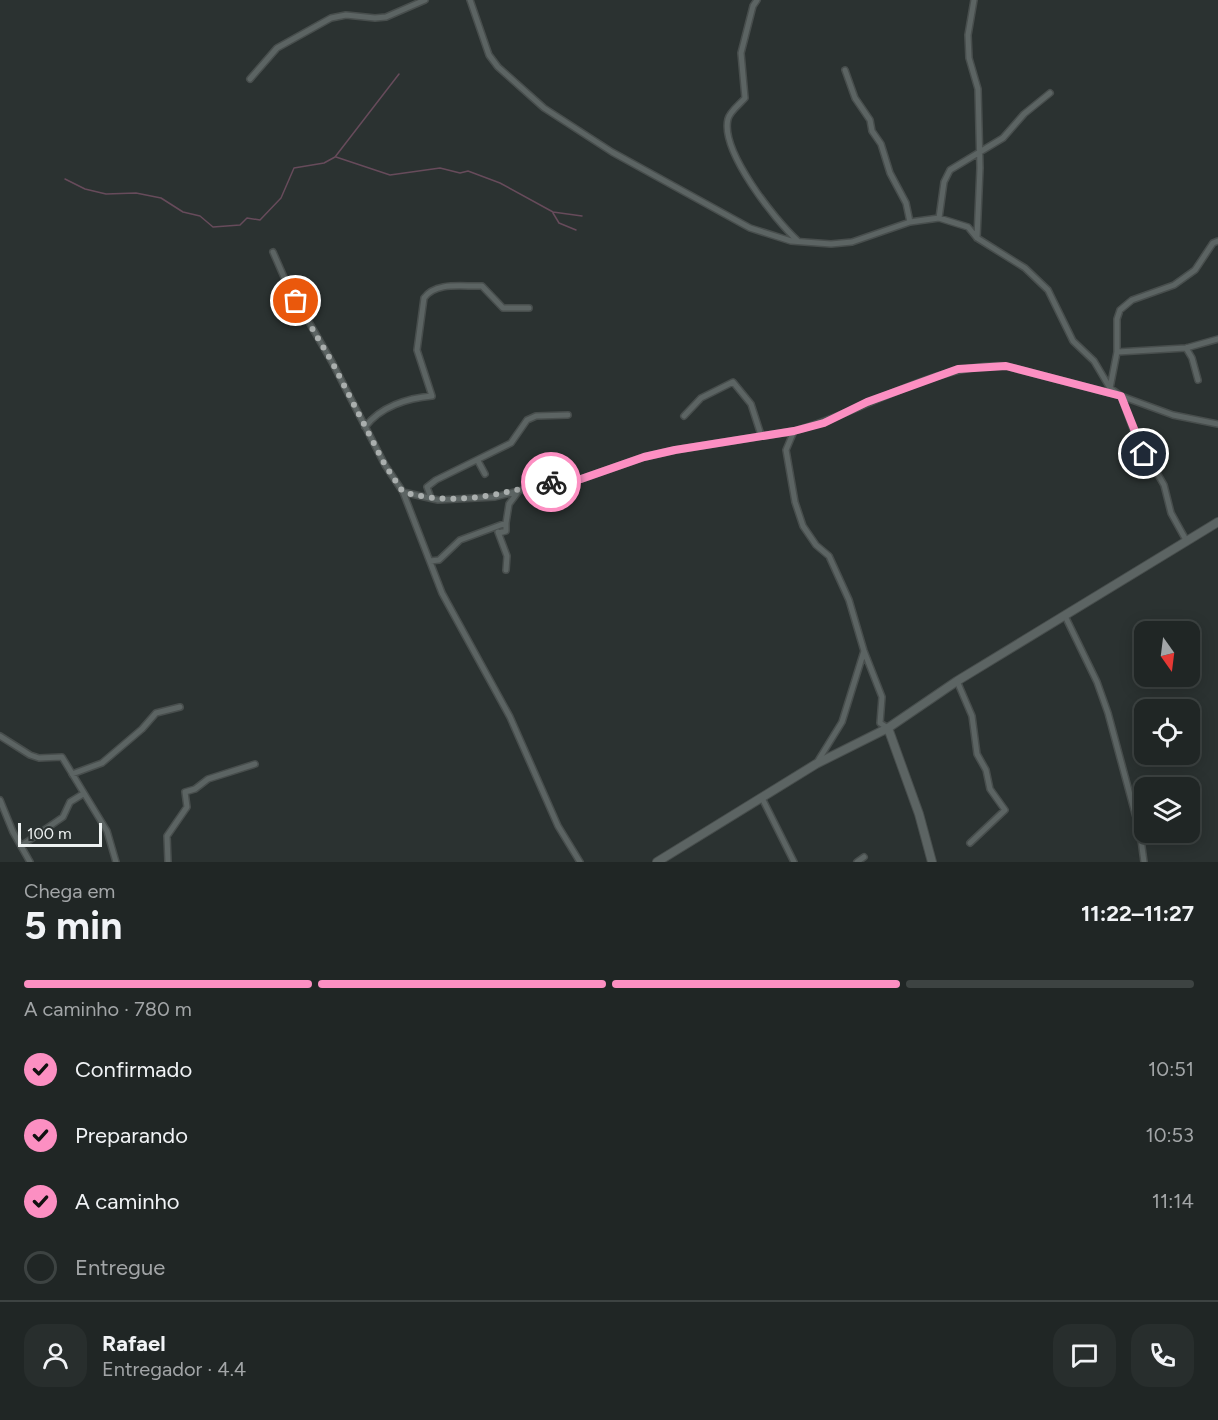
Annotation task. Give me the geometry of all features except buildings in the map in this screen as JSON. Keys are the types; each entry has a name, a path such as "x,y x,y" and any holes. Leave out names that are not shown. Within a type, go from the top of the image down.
{"street":[{"path":"250,79 277,48 331,18 346,15 386,17 425,0"},
{"path":"470,0 489,55 498,67 544,108 612,152 750,228 799,242 831,244 852,242 910,222 939,218 968,227 977,238 1025,268 1048,290 1073,340 1094,361 1110,388 1121,396 1136,437 1164,485 1171,513 1186,540"},
{"path":"757,0 753,6 741,54 746,98 729,116 726,127 736,159 775,218 799,242"},
{"path":"974,0 968,35 969,58 978,89 977,238"},
{"path":"845,70 855,98 870,120 872,131 881,144 890,173 906,203 910,222"},
{"path":"939,218 946,175 955,165 1003,138 1024,114 1050,93"},
{"path":"1110,388 1116,352 1117,319 1120,310 1132,300 1174,285 1195,270 1213,243 1218,241"},
{"path":"273,252 286,284 332,362 365,427 403,492 458,626 510,717 558,826 580,862"},
{"path":"365,427 373,416 387,408 414,398 432,396 417,350 424,298 428,293 441,287 482,286 503,308 529,308"},
{"path":"1116,352 1186,348 1218,339"},
{"path":"1186,348 1192,358 1198,380"},
{"path":"403,492 438,500 495,496 581,479 644,457 794,431 824,423 867,402 958,369 984,366 1006,366 1121,396 1173,415 1218,424"},
{"path":"684,416 701,398 733,382 751,404 761,435"},
{"path":"416,496 436,480 478,461 514,440 527,420 536,416 568,415"},
{"path":"794,431 786,450 798,510 812,539 830,559 849,600 864,651 882,697 880,723 888,728 919,814 932,862"},
{"path":"478,461 485,474"},
{"path":"427,487 431,498"},
{"path":"433,568 460,540 506,531 510,501 520,490"},
{"path":"657,862 816,764 888,728 957,681 1218,522"},
{"path":"497,531 507,555 506,570"},
{"path":"430,561 439,560"},
{"path":"1065,616 1097,682 1108,713 1140,832 1144,862"},
{"path":"816,764 842,722 864,651"},
{"path":"957,681 972,716 977,754 986,770 990,789 1005,810 970,843"},
{"path":"72,774 102,762 142,729 156,713 180,707"},
{"path":"0,736 30,755 39,758 62,757 82,794 111,839 116,862"},
{"path":"168,862 167,836 187,807 185,792 216,776 255,764"},
{"path":"21,846 63,817 70,802 82,794"},
{"path":"762,798 794,862"},
{"path":"0,800 30,862"},
{"path":"857,862 864,857"}],"waterway":[{"path":"65,179 85,189 106,194 136,193 161,198 183,212 200,216 213,227 240,225 247,218 260,220 281,198 294,168 324,163 335,157 399,74"},
{"path":"336,157 390,175 440,168 460,173 468,171 500,183 553,212 582,216"},
{"path":"553,213 559,223 576,230"}],"way so far":[{"path":"296,301 332,362 385,465 403,492 438,500 463,499 508,494 551,482"}],"route":[{"path":"551,482 581,479 644,457 675,450 794,431 824,423 867,402 958,369 995,365 1121,396 1144,454"}]}
